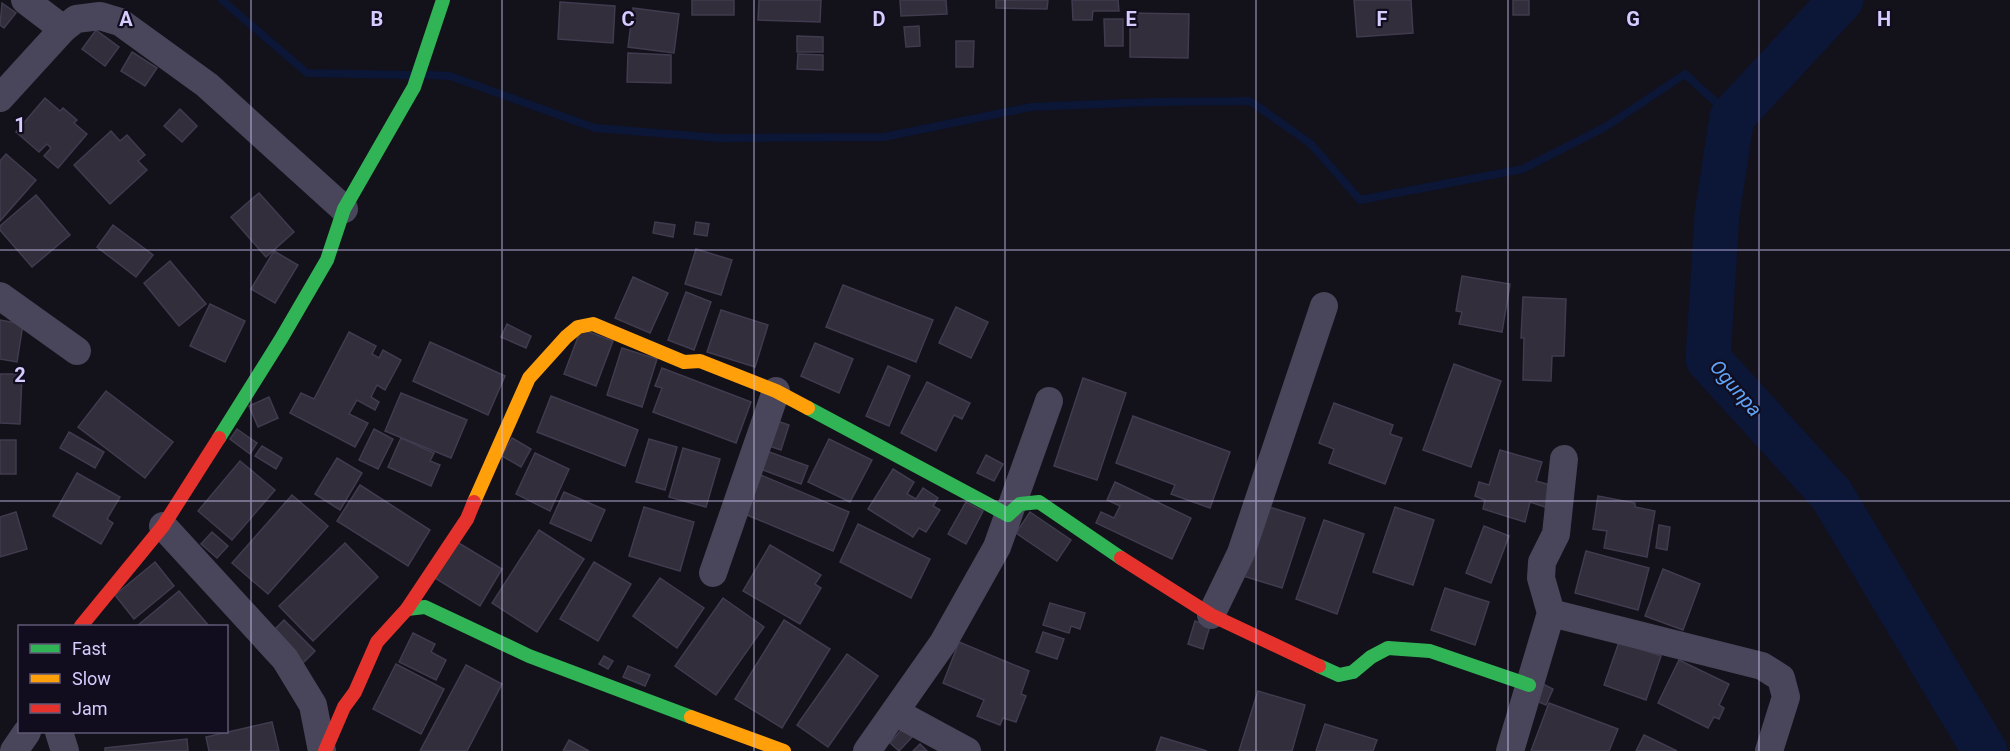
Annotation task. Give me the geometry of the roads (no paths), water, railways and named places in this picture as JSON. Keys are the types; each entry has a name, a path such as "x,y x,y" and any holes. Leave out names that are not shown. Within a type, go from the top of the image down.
{"street":[{"path":"26,0 63,29"},
{"path":"83,625 163,526 281,339 327,260 344,209 414,87 443,0"},
{"path":"0,98 63,29 76,19 100,16 120,22 207,85 344,209"},
{"path":"0,296 77,351"},
{"path":"1211,615 1241,553 1324,306"},
{"path":"324,751 344,707 355,693 377,642 407,609 467,519 529,378 578,327 593,324 684,362 700,361 777,391 1008,515"},
{"path":"713,573 777,391"},
{"path":"867,751 949,634 997,547 1049,401"},
{"path":"1510,751 1551,613 1541,578 1542,562 1556,534 1564,459"},
{"path":"1008,515 1020,504 1038,502 1143,574 1211,615 1339,675 1353,672 1371,657 1388,648 1430,651 1529,685"},
{"path":"163,526 285,659 313,705 324,751"},
{"path":"407,609 425,607 529,656 784,751"},
{"path":"1551,613 1762,666 1780,678 1786,697 1769,751"},
{"path":"313,705 344,707"},
{"path":"895,712 967,751"},
{"path":"14,751 26,733"},
{"path":"58,733 65,751"}],"waterway":[{"path":"222,0 307,73 409,75"},
{"name":"Ogunpa","path":"1841,0 1732,117 1717,214 1708,359 1831,494 1985,751"},
{"path":"427,75 450,76 595,128 719,138 884,137 1031,107 1250,101 1311,144 1360,200 1523,169 1607,126 1685,74 1732,117"}]}
